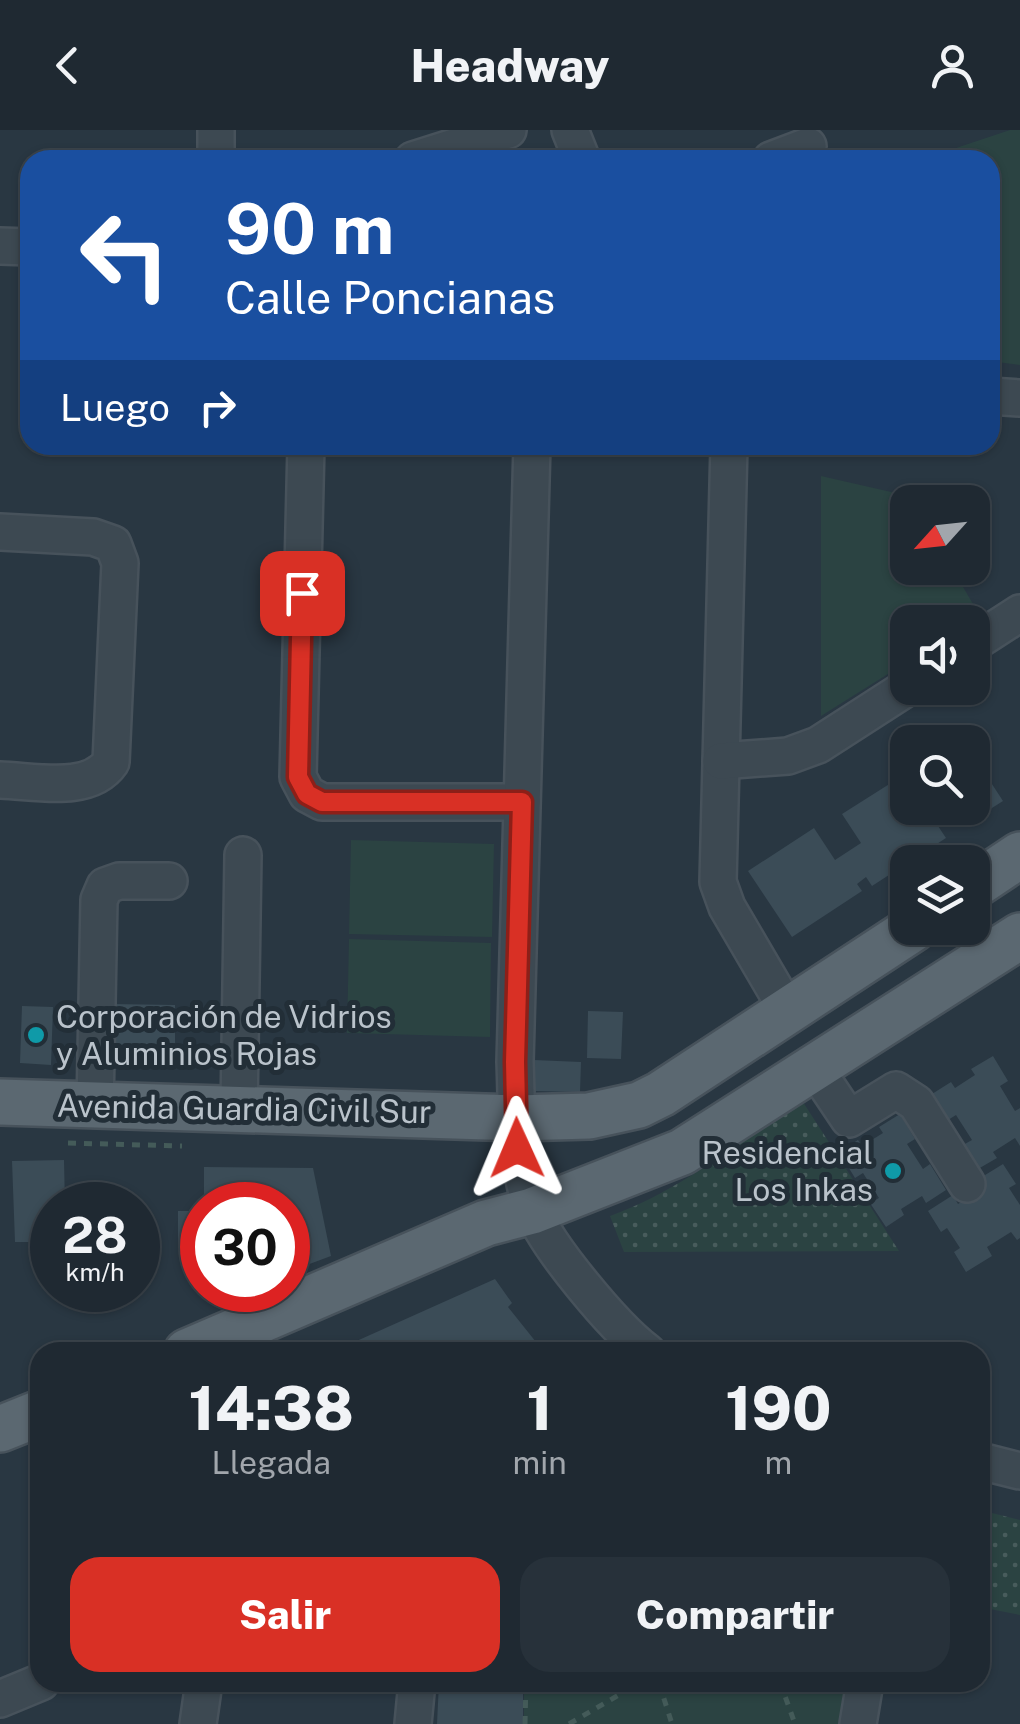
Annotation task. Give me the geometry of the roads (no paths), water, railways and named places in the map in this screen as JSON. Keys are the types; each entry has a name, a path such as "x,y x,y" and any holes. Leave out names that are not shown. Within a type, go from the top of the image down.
{"main road":[{"path":"990,877 1018,861"},
{"path":"210,1342 486,1223 532,1211 682,1152 1020,936"},
{"name":"Avenida Guardia Civil Sur","path":"0,1102 95,1108 517,1118 590,1116 640,1105 890,944"},
{"path":"0,1428 30,1417"}],"street":[{"path":"444,150 508,130"},
{"path":"306,455 298,777 307,794 322,802 522,802"},
{"path":"532,455 517,1148 532,1211 603,1309 637,1342"},
{"path":"728,455 718,882 727,907 789,1012"},
{"path":"0,532 93,537 113,544 120,563 112,762 101,777 84,782 0,780"},
{"path":"990,632 1020,613"},
{"path":"721,761 788,756 818,745 890,699"},
{"path":"240,1110 243,856"},
{"path":"95,1108 100,900 105,886 119,881 169,881"},
{"path":"814,1067 849,1119 896,1090 916,1104 967,1184"},
{"path":"990,1464 1020,1471"},
{"path":"0,1699 30,1687"},
{"path":"198,1724 203,1692"},
{"path":"413,1724 416,1692"},
{"path":"858,1724 863,1692"}],"place":[{"name":"Corporación de Vidrios y Aluminios Rojas","path":"36,1035"},
{"name":"Residencial Los Inkas","path":"893,1171"}]}
